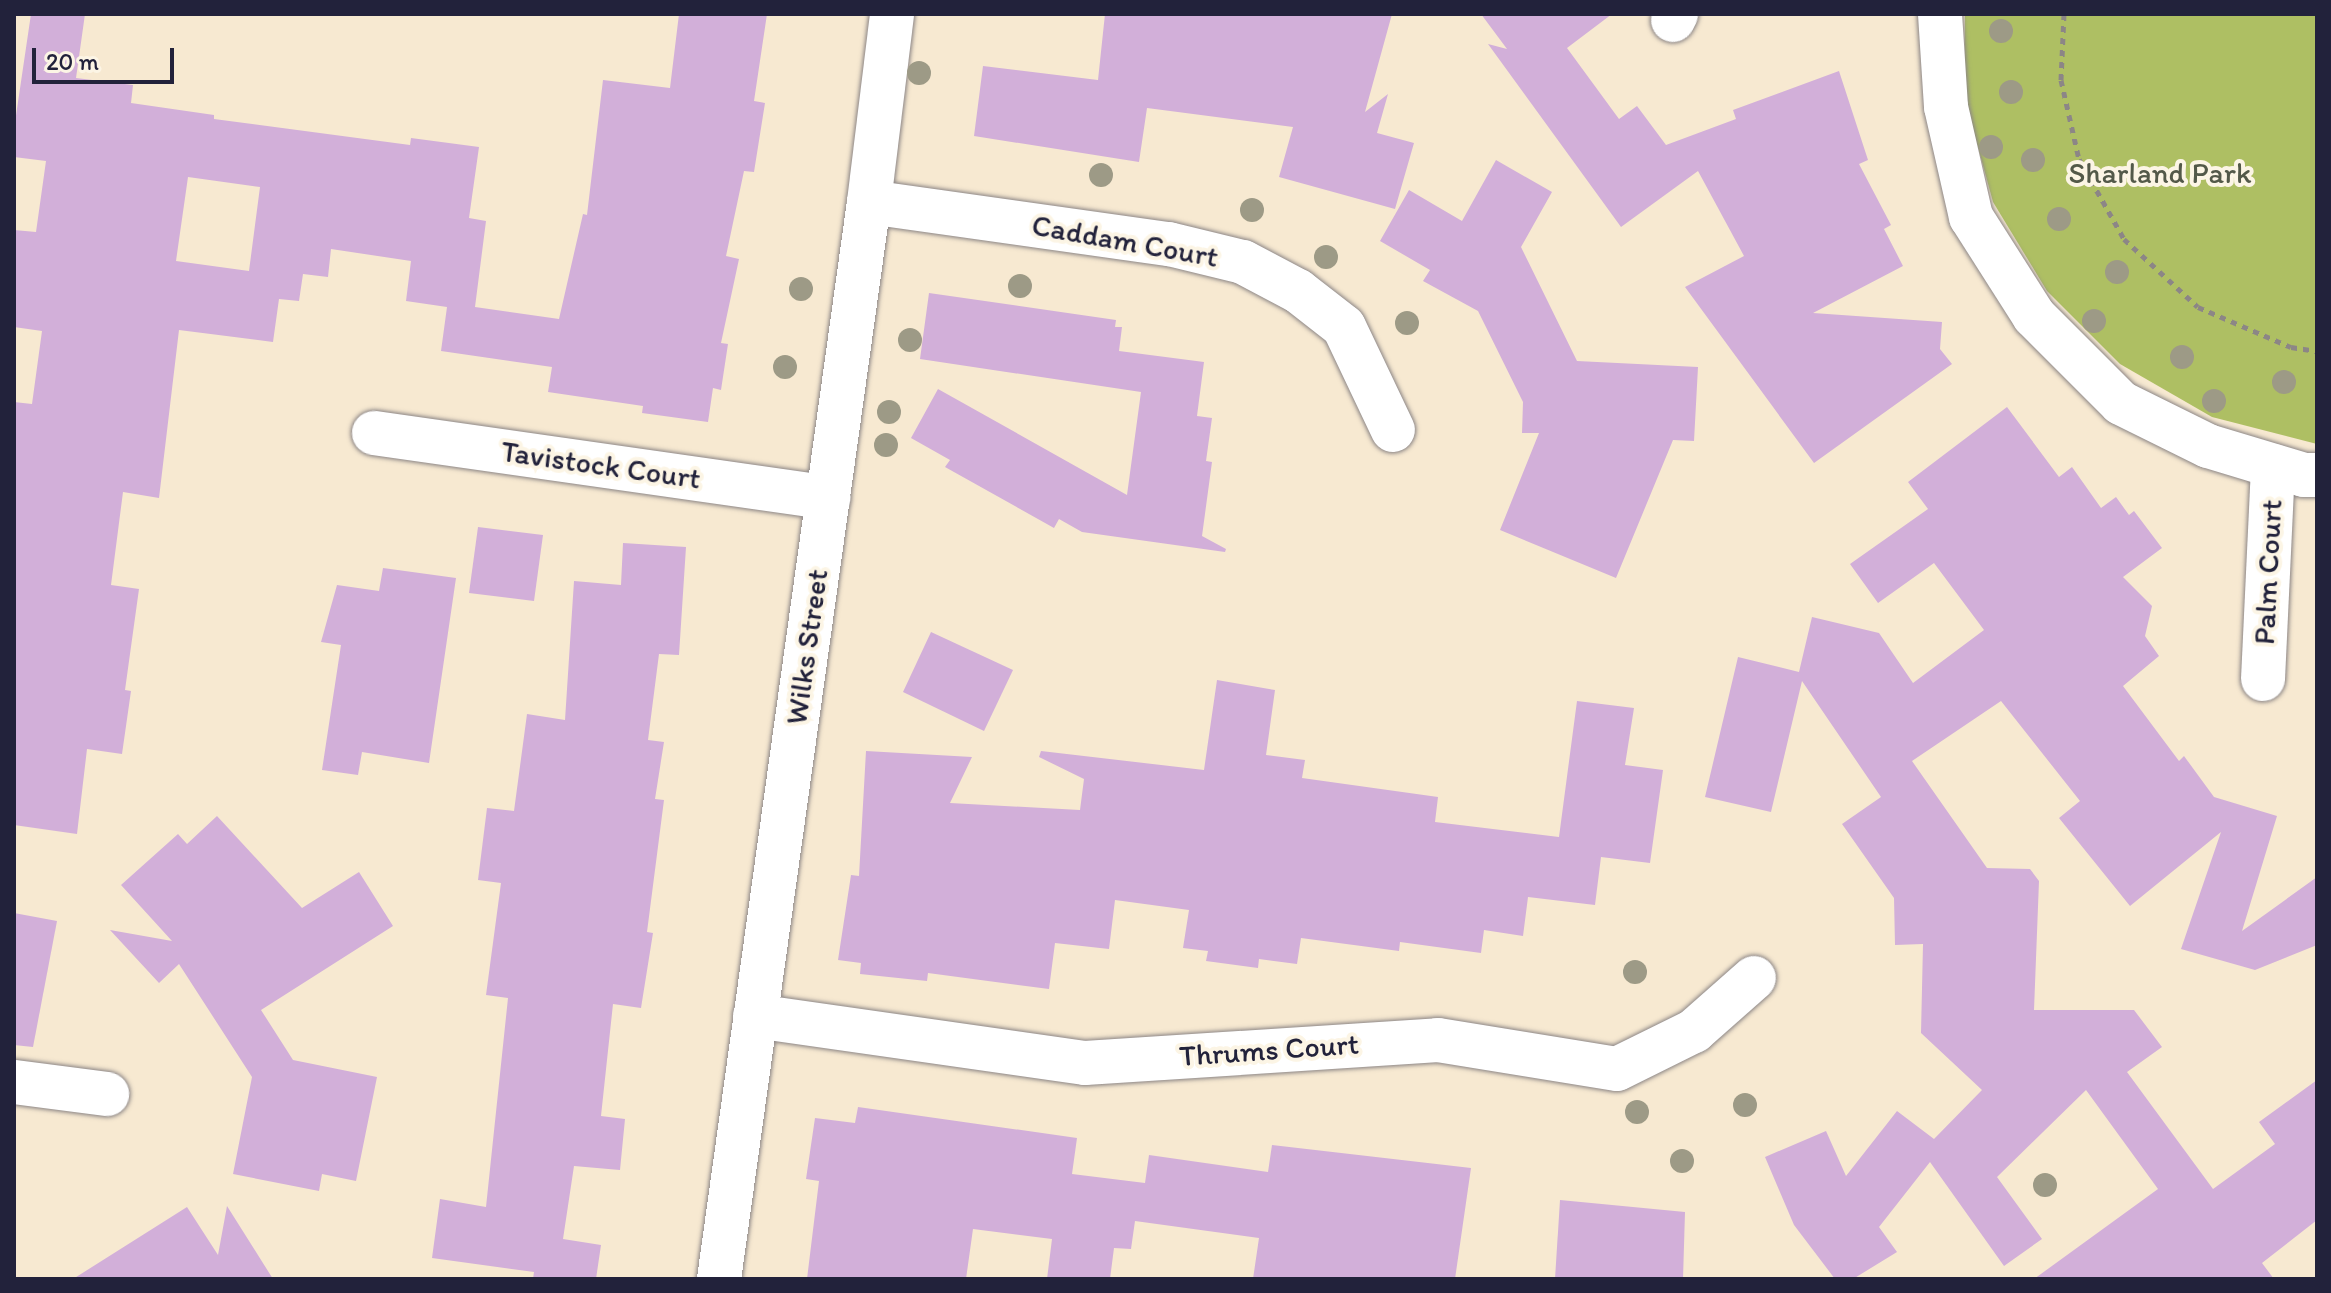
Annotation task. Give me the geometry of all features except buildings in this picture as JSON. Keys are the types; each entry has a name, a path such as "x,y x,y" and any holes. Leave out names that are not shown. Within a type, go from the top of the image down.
{"street":[{"name":"Wilks Street","path":"719,1279 869,202 892,14"},
{"path":"1940,14 1946,107 1971,217 2034,316 2121,403 2208,446 2304,475 2317,475"},
{"name":"Caddam Court","path":"869,202 1169,244 1243,262 1298,291 1344,327 1393,430"},
{"name":"Tavistock Court","path":"374,433 828,498"},
{"name":"Palm Court","path":"2263,679 2273,466"},
{"name":"Thrums Court","path":"755,1016 1085,1063 1438,1040 1617,1069 1694,1031 1754,978"},
{"path":"14,1082 107,1094"}],"path":[{"path":"2064,14 2061,80 2079,159 2124,239 2198,307 2291,347 2317,351"}],"green space":[{"name":"Sharland Park","path":"1965,14 2317,14 2317,444 2212,417 2120,364 2047,291 1993,202 1964,96"}]}
